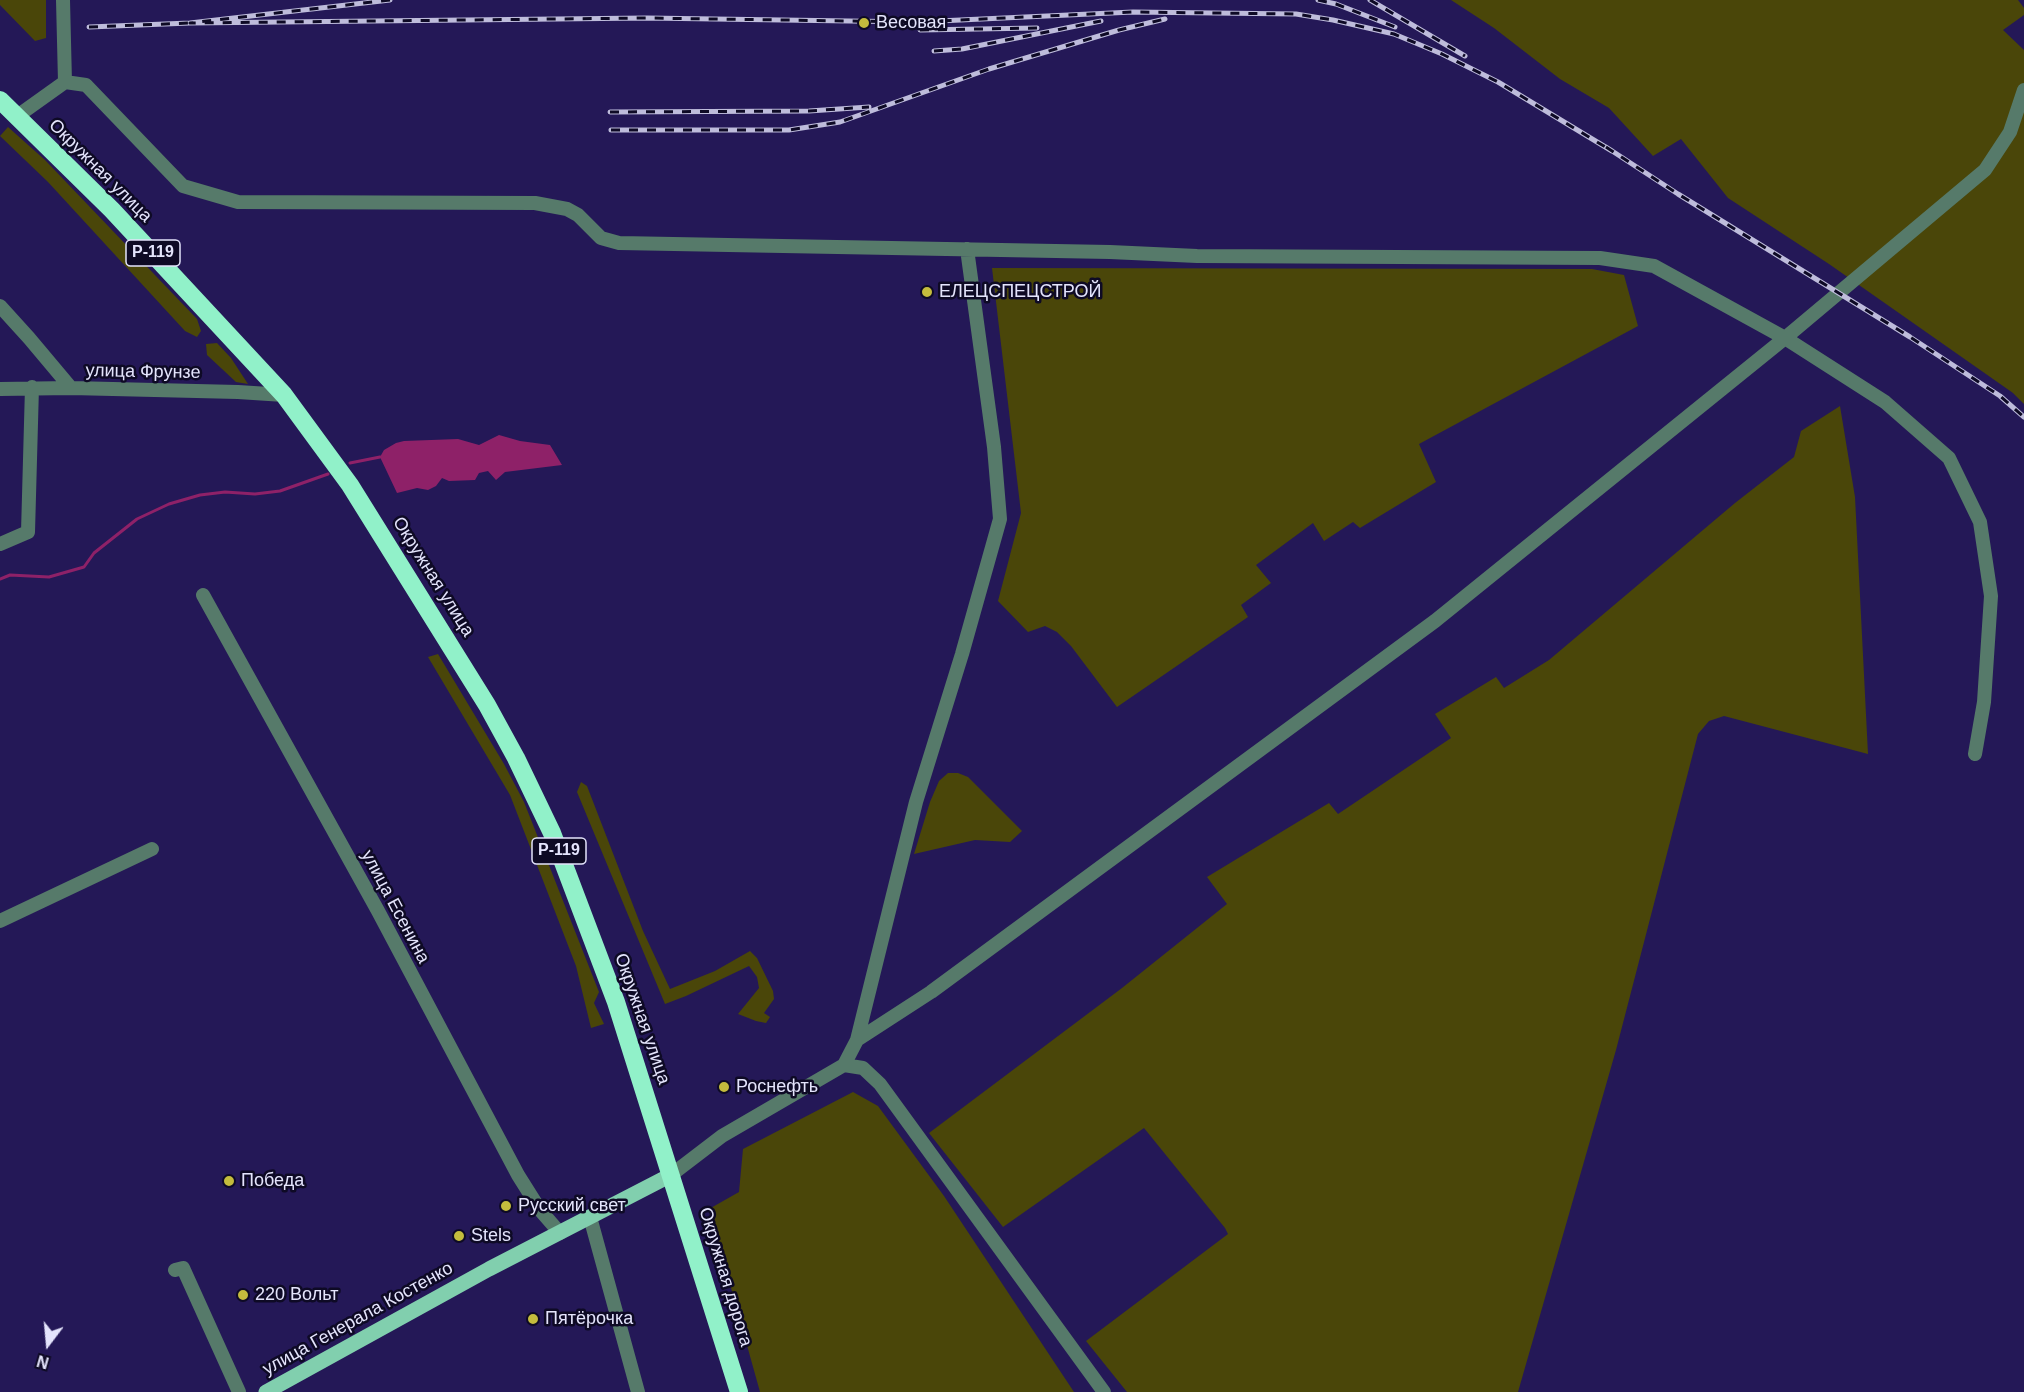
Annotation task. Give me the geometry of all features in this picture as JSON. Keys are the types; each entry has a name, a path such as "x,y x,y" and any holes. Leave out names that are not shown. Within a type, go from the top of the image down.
{"highway":[{"name":"Окружная улица","path":"0,100 111,210 284,395 356,495 477,687 516,758 552,833 612,992 671,1175"},
{"name":"Окружная дорога","path":"671,1175 739,1392"}],"main road":[{"name":"улица Генерала Костенко","path":"266,1392 489,1269 671,1175"}],"street":[{"path":"63,0 65,82"},
{"path":"16,117 65,82 86,85 183,186 238,202 535,204 567,209 578,215 601,238 619,243 1110,252 1197,256 1600,258 1654,266 1785,338 1885,402 1949,458 1980,522 1991,596 1984,702 1975,754"},
{"path":"857,1040 931,992 1435,621 1785,338 1985,170 2010,132 2024,90"},
{"path":"967,249 993,447 999,519 962,654 916,802 857,1040 844,1065 863,1068 880,1084 1104,1392"},
{"path":"0,306 71,388"},
{"path":"0,544 28,532 32,387"},
{"name":"улица Фрунзе","path":"0,389 32,387 284,395"},
{"name":"улица Есенина","path":"203,595 378,911 518,1174 540,1209 560,1233"},
{"path":"0,921 152,849"},
{"name":"улица Генерала Костенко","path":"671,1175 722,1136 844,1065"},
{"path":"590,1217 638,1392"},
{"path":"175,1270 183,1268 239,1392"}],"shaded area":[{"path":"0,0 46,0 46,38 35,41 0,5"},
{"path":"1451,0 2018,0 2024,8 2024,15 2003,30 2024,50 2024,404 2013,393 1829,264 1728,198 1681,139 1653,156 1609,108 1560,79 1494,28"},
{"path":"8,127 45,160 197,319 201,331 197,337 185,331 48,182 0,136"},
{"path":"992,268 1592,269 1624,275 1638,326 1419,444 1436,482 1360,528 1353,522 1324,541 1313,523 1256,565 1271,583 1241,605 1248,617 1117,707 1071,646 1057,632 1045,626 1028,632 998,601 1021,513"},
{"path":"217,343 231,358 248,384 236,382 207,355 206,344"},
{"path":"1840,406 1855,497 1868,754 1724,716 1709,721 1698,734 1616,1050 1518,1392 1127,1392 1086,1341 1228,1234 1225,1228 1144,1128 1003,1227 929,1133 1122,988 1227,904 1207,877 1329,803 1338,814 1451,738 1435,714 1496,677 1504,688 1549,660 1735,503 1794,457 1801,431"},
{"path":"499,435 520,441 550,445 562,465 505,472 496,480 488,471 479,473 475,480 449,481 442,478 436,486 428,490 417,488 397,493 380,457 384,450 404,441 458,439 479,445"},
{"path":"438,654 524,802 599,992 594,1003 604,1024 591,1028 576,966 510,795 428,657"},
{"path":"948,773 958,773 968,777 1022,831 1010,842 975,840 914,854 930,802 939,781"},
{"path":"581,782 587,786 643,931 670,989 715,971 750,951 757,958 773,991 774,999 764,1013 770,1017 766,1023 738,1014 759,988 757,977 749,966 665,1004 577,792"},
{"path":"853,1092 878,1106 944,1196 1074,1392 760,1392 709,1209 739,1192 743,1149"}],"waterway":[{"path":"350,463 380,457"},
{"path":"0,579 10,575 49,577 84,567 94,553 137,519 169,504 200,495 225,492 255,494 280,491 328,474"}],"railway":[{"path":"390,0 190,23 647,18 917,22 1133,12 1296,14 1394,34 1442,54 1498,82 1612,151"},
{"path":"1318,0 1336,4 1395,27"},
{"path":"1370,0 1465,56"},
{"path":"611,130 789,130 840,122 989,69 1119,30 1165,19"},
{"path":"934,51 962,49 1101,21"},
{"path":"89,27 190,23"},
{"path":"920,30 1037,28"},
{"path":"610,112 809,111 869,107"},
{"path":"1606,147 1910,337 2000,396 2024,417"}],"place":[{"name":"Весовая","path":"864,23"},
{"name":"ЕЛЕЦСПЕЦСТРОЙ","path":"927,292"},
{"name":"Роснефть","path":"724,1087"},
{"name":"Победа","path":"229,1181"},
{"name":"Русский свет","path":"506,1206"},
{"name":"Stels","path":"459,1236"},
{"name":"220 Вольт","path":"243,1295"},
{"name":"Пятёрочка","path":"533,1319"}]}
